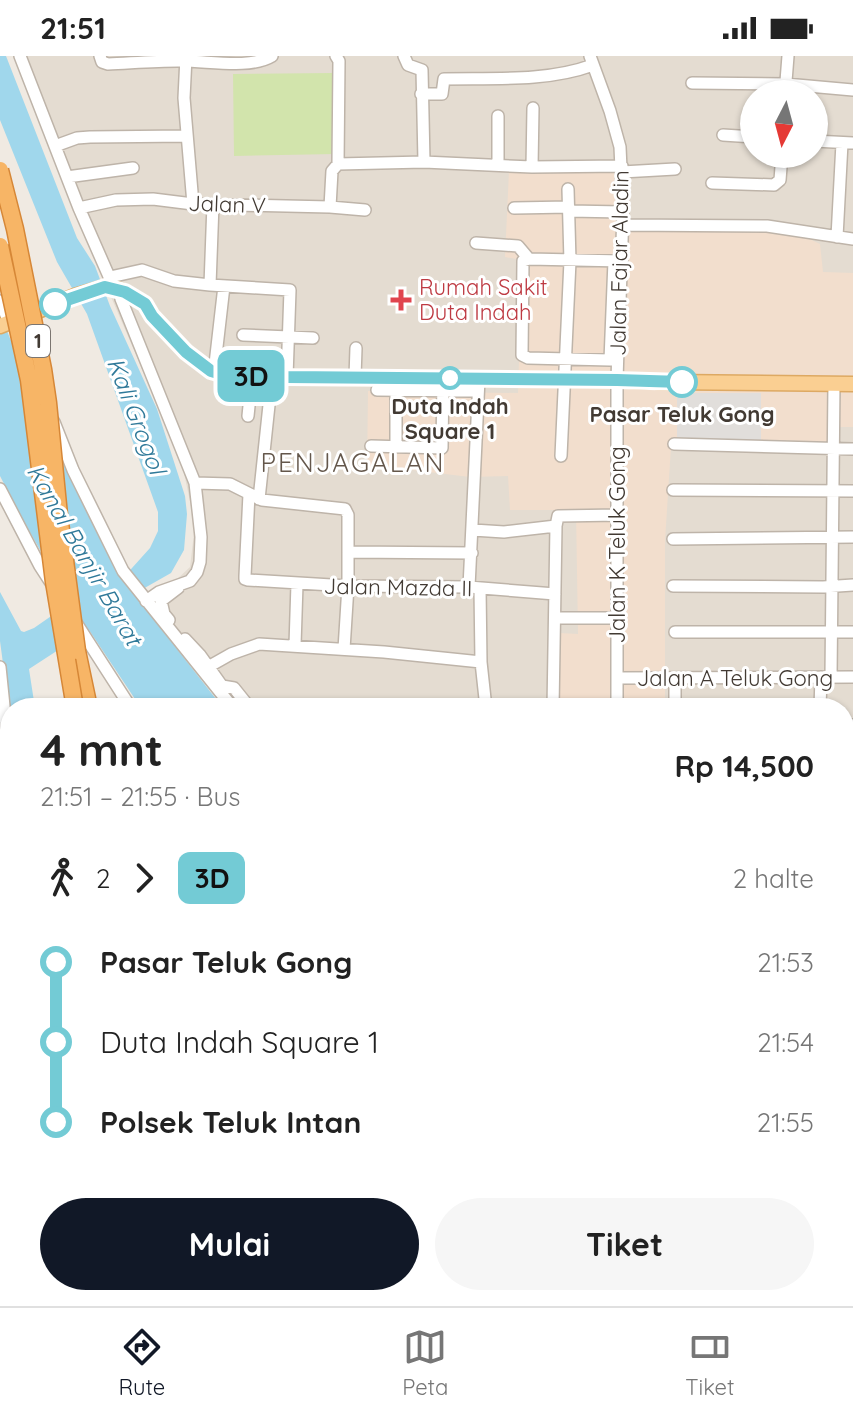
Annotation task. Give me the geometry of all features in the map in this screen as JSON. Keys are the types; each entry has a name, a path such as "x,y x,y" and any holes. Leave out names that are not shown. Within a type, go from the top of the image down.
{"highway":[{"name":"1","path":"0,170 43,369 71,607 87,698"},
{"name":"1","path":"0,246 29,380 52,568 73,698"}],"main road":[{"path":"14,324 78,300 114,291 152,316 186,352 211,371 225,375 355,377 396,384 443,385 564,380 853,384"}],"street":[{"path":"20,56 79,208 195,483 201,537 197,572 190,581 144,599"},
{"path":"100,56 102,62 108,64 186,58 253,63 272,56"},
{"path":"336,56 339,61 338,164"},
{"path":"404,56 408,65 422,70 424,162"},
{"path":"787,80 788,56"},
{"path":"186,58 184,98 193,204"},
{"path":"421,94 442,94 444,79 504,80 579,71 592,61"},
{"name":"Jalan Fajar Aladin","path":"592,61 619,139 622,169 617,381"},
{"path":"692,83 740,86"},
{"path":"828,90 853,90"},
{"path":"532,167 533,108"},
{"path":"498,116 498,164"},
{"path":"723,135 740,136"},
{"path":"55,146 90,137 187,136"},
{"path":"828,142 848,143 837,237"},
{"path":"330,207 332,171 338,164 424,162 675,169"},
{"path":"67,177 133,168"},
{"path":"712,183 774,185 780,180 781,168"},
{"path":"561,456 570,261 568,189"},
{"name":"Jalan V","path":"79,208 116,200 153,199 193,204 365,210"},
{"path":"210,285 213,204"},
{"path":"514,208 623,212"},
{"path":"623,225 767,226 853,239"},
{"path":"476,243 518,246 529,259"},
{"path":"529,259 618,261 610,360 528,358 522,355 523,262 529,259"},
{"path":"114,291 142,270 174,281 290,290 288,337 254,497"},
{"path":"211,371 215,364 224,286"},
{"path":"0,301 42,379 41,387 73,470 123,571 225,698"},
{"path":"243,335 313,338"},
{"path":"355,377 356,348"},
{"path":"248,416 252,376"},
{"name":"Jalan K Teluk Gong","path":"617,381 617,698"},
{"path":"822,698 832,632 834,383"},
{"path":"377,390 396,384 396,447"},
{"path":"371,446 442,448 443,385"},
{"path":"475,385 472,553 485,698"},
{"path":"674,444 853,449"},
{"path":"195,483 230,484 254,497 345,509 348,515 348,586 344,649"},
{"path":"0,489 40,566 125,698"},
{"path":"673,490 853,491"},
{"name":"Jalan Mazda II","path":"254,497 245,576 248,580 348,586 475,587 555,594"},
{"path":"473,530 504,532 557,521 618,515"},
{"path":"553,698 557,521"},
{"path":"673,539 853,537"},
{"path":"348,552 472,553"},
{"path":"180,584 161,601 162,611 222,686 234,688 242,698"},
{"path":"295,645 297,584"},
{"path":"673,586 853,585"},
{"path":"555,618 616,618"},
{"path":"675,632 853,632"},
{"path":"208,667 259,644 481,662"},
{"path":"0,667 3,698"},
{"name":"Jalan A Teluk Gong","path":"617,678 853,677"},
{"path":"675,679 675,698"}],"shaded area":[{"path":"14,56 853,56 853,698 227,698 153,608 158,597 190,567 195,525 181,459 89,246"},
{"path":"630,170 630,228 795,232 820,244 823,272 853,273 853,427 835,427 837,447 671,447 665,541 665,698 558,698 559,633 578,634 576,510 510,510 508,476 470,477 404,469 367,469 368,391 518,393 522,260 505,257 509,171"},
{"path":"677,393 761,393 761,441 677,440"}],"green space":[{"path":"335,73 336,154 234,156 233,74"}],"water":[{"path":"0,56 6,56 77,238 95,266 157,409 185,496 184,550 171,573 134,594 215,698 134,698 89,630 29,669 33,698 8,698 0,641 0,592 24,632 70,603 0,476 0,314 97,533 123,578 150,548 158,531 158,512 87,314 57,262 0,120"}],"bus line":[{"name":"3D","path":"55,304 105,287 125,292 145,304 152,316 186,352 211,371 225,375 682,382"}],"place":[{"name":"Rumah Sakit Duta Indah","path":"401,300"},
{"name":"Duta Indah Square 1","path":"450,378"},
{"name":"Pasar Teluk Gong","path":"682,382"}],"district":[{"name":"PENJAGALAN","path":"353,463"}],"water label":[{"name":"Kali Grogol","path":"136,416"},
{"name":"Kanal Banjir Barat","path":"84,555"}]}
